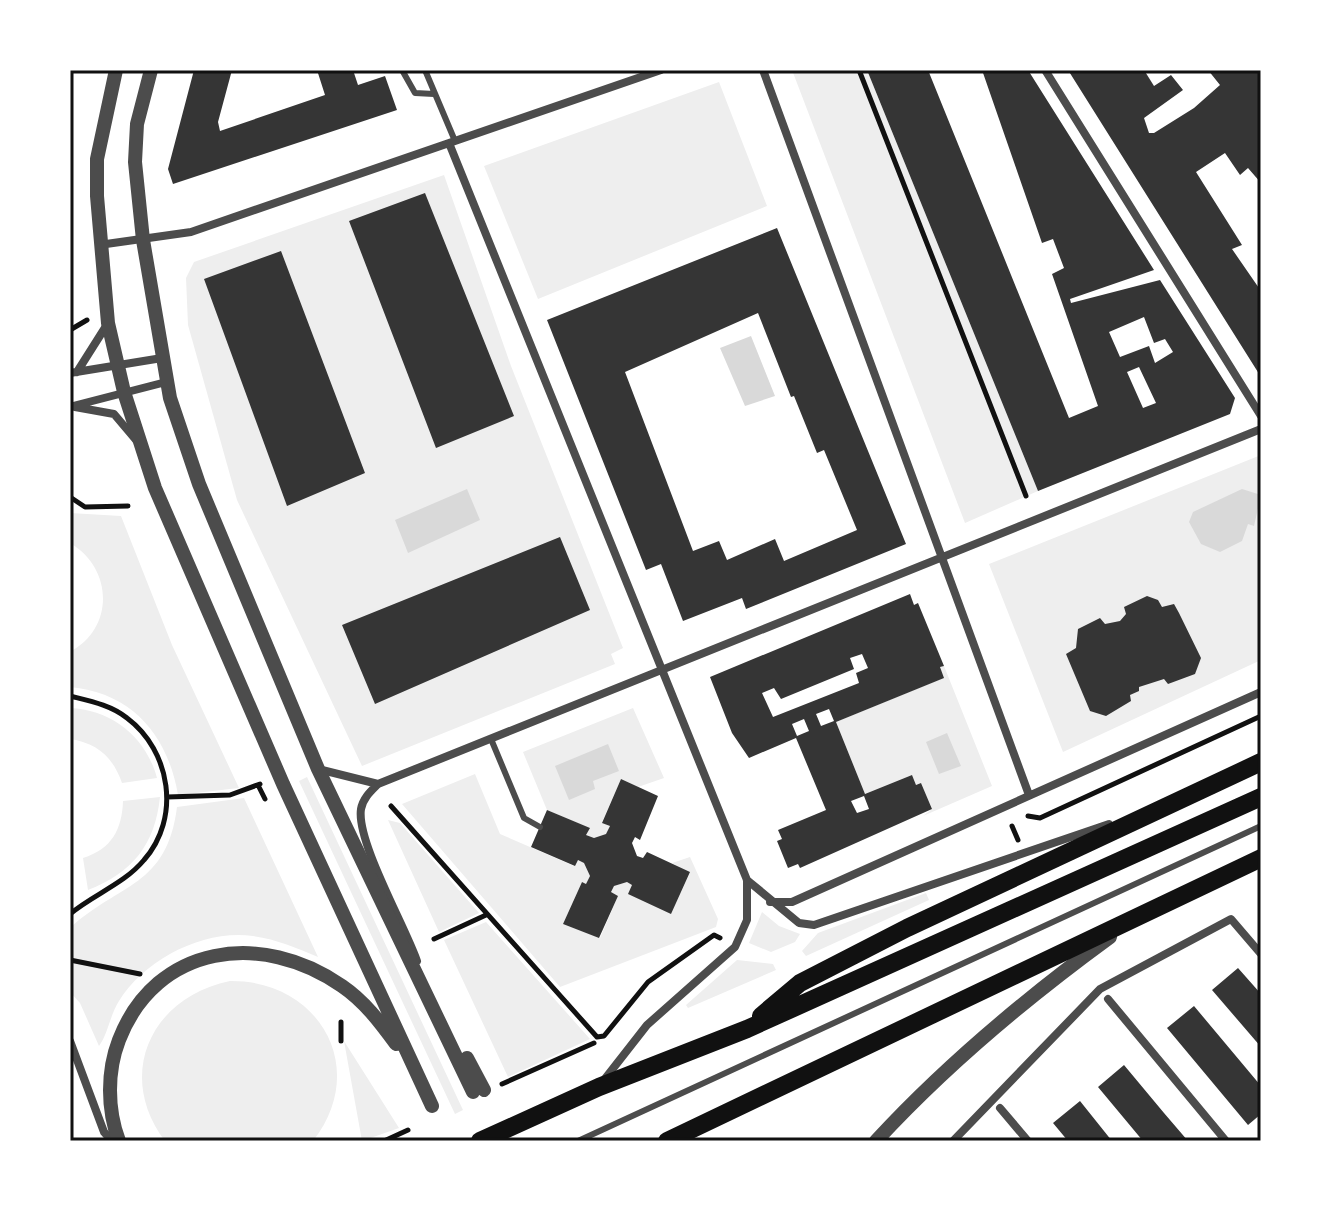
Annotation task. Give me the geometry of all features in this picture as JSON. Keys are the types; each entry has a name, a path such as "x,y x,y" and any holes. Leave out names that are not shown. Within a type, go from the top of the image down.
{"main road":[{"path":"747,1029 800,983 1160,807 1261,762"},
{"path":"480,1141 599,1087 747,1029 1261,797"},
{"path":"667,1141 1261,858"}],"street":[{"path":"116,70 97,159 99,245 108,323 124,392 155,488 283,784 432,1106 387,1031 342,986 294,963 239,952 183,964 153,984 127,1020 111,1060 110,1081 119,1141"},
{"path":"151,70 137,124 135,162 143,240 166,382 199,484 318,769 439,1018 479,1091"},
{"path":"99,245 191,232 661,70"},
{"path":"763,70 1029,795"},
{"path":"1045,70 1261,416"},
{"path":"452,142 747,880 747,920 735,947 704,979 647,1025 599,1087"},
{"path":"73,372 108,323"},
{"path":"73,372 162,358"},
{"path":"72,406 166,382"},
{"path":"72,406 114,414 142,447"},
{"path":"428,995 411,943 366,839 361,811 366,795 378,784 1261,429"},
{"path":"770,902 792,902 1261,692"},
{"path":"318,769 378,784"},
{"path":"747,880 799,923 814,925 1160,807"},
{"path":"876,1141 930,1082 1029,996 1142,913"},
{"path":"953,1141 1100,989 1231,919 1261,954"},
{"path":"1108,999 1226,1141"},
{"path":"70,1041 104,1132 112,1141"},
{"path":"1000,1108 1028,1141"}],"lane":[{"path":"402,70 415,93 434,94"},
{"path":"425,70 452,142"},
{"path":"491,739 524,818 540,827"},
{"path":"578,1141 1261,826"}],"path":[{"path":"859,70 1026,496"},
{"path":"70,497 85,507 128,506"},
{"path":"70,696 98,703 125,716 143,733 166,776 167,797 159,839 147,858 127,878 70,914"},
{"path":"167,797 230,795 263,783"},
{"path":"391,806 597,1037 604,1036 648,982 714,935 728,943"},
{"path":"1012,826 1018,842"},
{"path":"434,939 486,915"},
{"path":"70,960 142,975"},
{"path":"341,1022 341,1041"},
{"path":"501,1085 594,1043"},
{"path":"384,1141 408,1130"}],"shaded area":[{"path":"792,70 867,70 1038,491 965,523"},
{"path":"719,82 767,206 538,299 484,166"},
{"path":"444,175 511,366 623,648 611,654 615,664 362,766 237,500 188,325 186,278 194,262"},
{"path":"751,336 775,396 745,406 720,348"},
{"path":"1261,455 1261,660 1063,752 989,564"},
{"path":"467,489 480,520 408,553 395,520"},
{"path":"1242,489 1261,495 1254,526 1248,524 1242,541 1220,552 1201,544 1189,522 1193,512"},
{"path":"70,513 121,516 172,645 239,788 178,795 166,754 144,721 112,698 70,687 70,652 85,641 95,628 103,598 101,582 94,567 70,543"},
{"path":"944,666 992,786 923,816 932,809 921,783 916,785 912,775 865,794 836,722 943,678 940,667"},
{"path":"70,708 100,714 125,728 145,750 157,778 122,783 103,753 88,744 70,739"},
{"path":"633,708 664,778 638,787 621,779 602,822 610,826 606,834 594,838 586,835 589,828 547,810 523,752"},
{"path":"947,733 961,766 939,774 926,742"},
{"path":"608,744 619,771 593,781 595,789 569,800 555,766"},
{"path":"475,774 500,834 574,866 578,860 584,863 590,876 586,884 582,882 563,924 600,938 618,896 611,892 614,886 627,882 632,885 629,894 671,913 690,873 672,863 690,857 718,919 716,927 560,987 402,804"},
{"path":"307,777 463,1110 455,1114 299,781"},
{"path":"160,797 153,829 139,855 117,875 88,890 83,858 101,849 114,837 123,801"},
{"path":"244,798 318,957 253,936 215,937 196,942 160,960 130,986 116,1006 99,1046 80,1003 70,992 70,928 152,869 172,833 177,807"},
{"path":"388,820 400,823 479,913 439,932"},
{"path":"926,893 929,900 806,956 802,951 818,933"},
{"path":"762,912 779,926 800,934 795,942 771,952 749,943"},
{"path":"486,922 590,1039 508,1077 444,940"},
{"path":"737,960 773,964 776,970 688,1008 686,1005"},
{"path":"230,981 261,985 289,995 310,1012 326,1033 335,1058 337,1085 329,1113 313,1141 165,1141 150,1116 143,1090 143,1066 149,1042 162,1021 179,1003 202,990"},
{"path":"344,1041 399,1128 362,1141"}],"building":[{"path":"194,70 232,70 218,122 220,131 325,95 317,70 353,70 358,85 385,76 397,110 173,184 168,169"},
{"path":"867,70 928,70 1069,418 1098,406 1052,274 1064,268 1053,239 1042,243 982,70 1028,70 1154,270 1070,299 1071,303 1160,280 1235,398 1230,414 1038,491","holes":["1144,317 1154,343 1165,339 1173,352 1155,363 1149,346 1120,357 1109,332","1139,367 1156,403 1143,408 1127,372"]},
{"path":"1068,70 1144,70 1154,86 1171,75 1183,90 1144,118 1149,133 1154,133 1194,108 1220,85 1208,70 1261,70 1261,183 1248,168 1240,175 1225,153 1196,172 1242,245 1232,249 1261,291 1261,377"},
{"path":"425,193 514,416 436,448 349,221"},
{"path":"777,228 906,544 746,609 742,598 683,621 661,564 646,570 547,320","holes":["758,313 791,397 794,396 817,453 824,450 857,530 784,561 775,539 727,560 719,541 693,551 625,372"]},
{"path":"281,251 365,473 287,506 204,279"},
{"path":"560,537 590,610 375,704 342,625"},
{"path":"910,594 914,605 918,603 944,666 940,667 944,678 836,722 865,794 912,775 916,785 921,783 932,809 800,868 798,864 788,868 777,841 782,839 778,830 826,810 796,738 749,758 732,733 710,677","holes":["862,654 868,668 856,673 859,683 773,717 762,693 774,688 781,699 854,669 850,658","829,709 834,721 821,726 816,714","804,719 809,731 797,736 792,724","864,796 869,809 857,813 851,801"]},
{"path":"1147,596 1158,600 1162,607 1174,604 1201,658 1195,674 1168,684 1164,679 1139,687 1139,691 1130,695 1131,701 1106,716 1090,711 1066,654 1076,648 1078,629 1100,618 1105,624 1120,621 1126,614 1124,607"},
{"path":"621,779 658,796 640,840 635,837 632,843 637,856 643,858 647,852 690,872 671,914 628,894 632,885 627,882 614,886 611,892 618,896 599,938 563,924 582,882 586,884 590,876 584,863 578,860 575,866 531,847 547,810 590,828 586,835 594,838 606,834 610,826 602,823"},
{"path":"1238,968 1261,994 1261,1047 1212,990"},
{"path":"1194,1006 1261,1086 1261,1114 1248,1125 1167,1028"},
{"path":"1124,1065 1188,1141 1143,1141 1098,1087"},
{"path":"1080,1101 1112,1141 1068,1141 1053,1123"}]}
